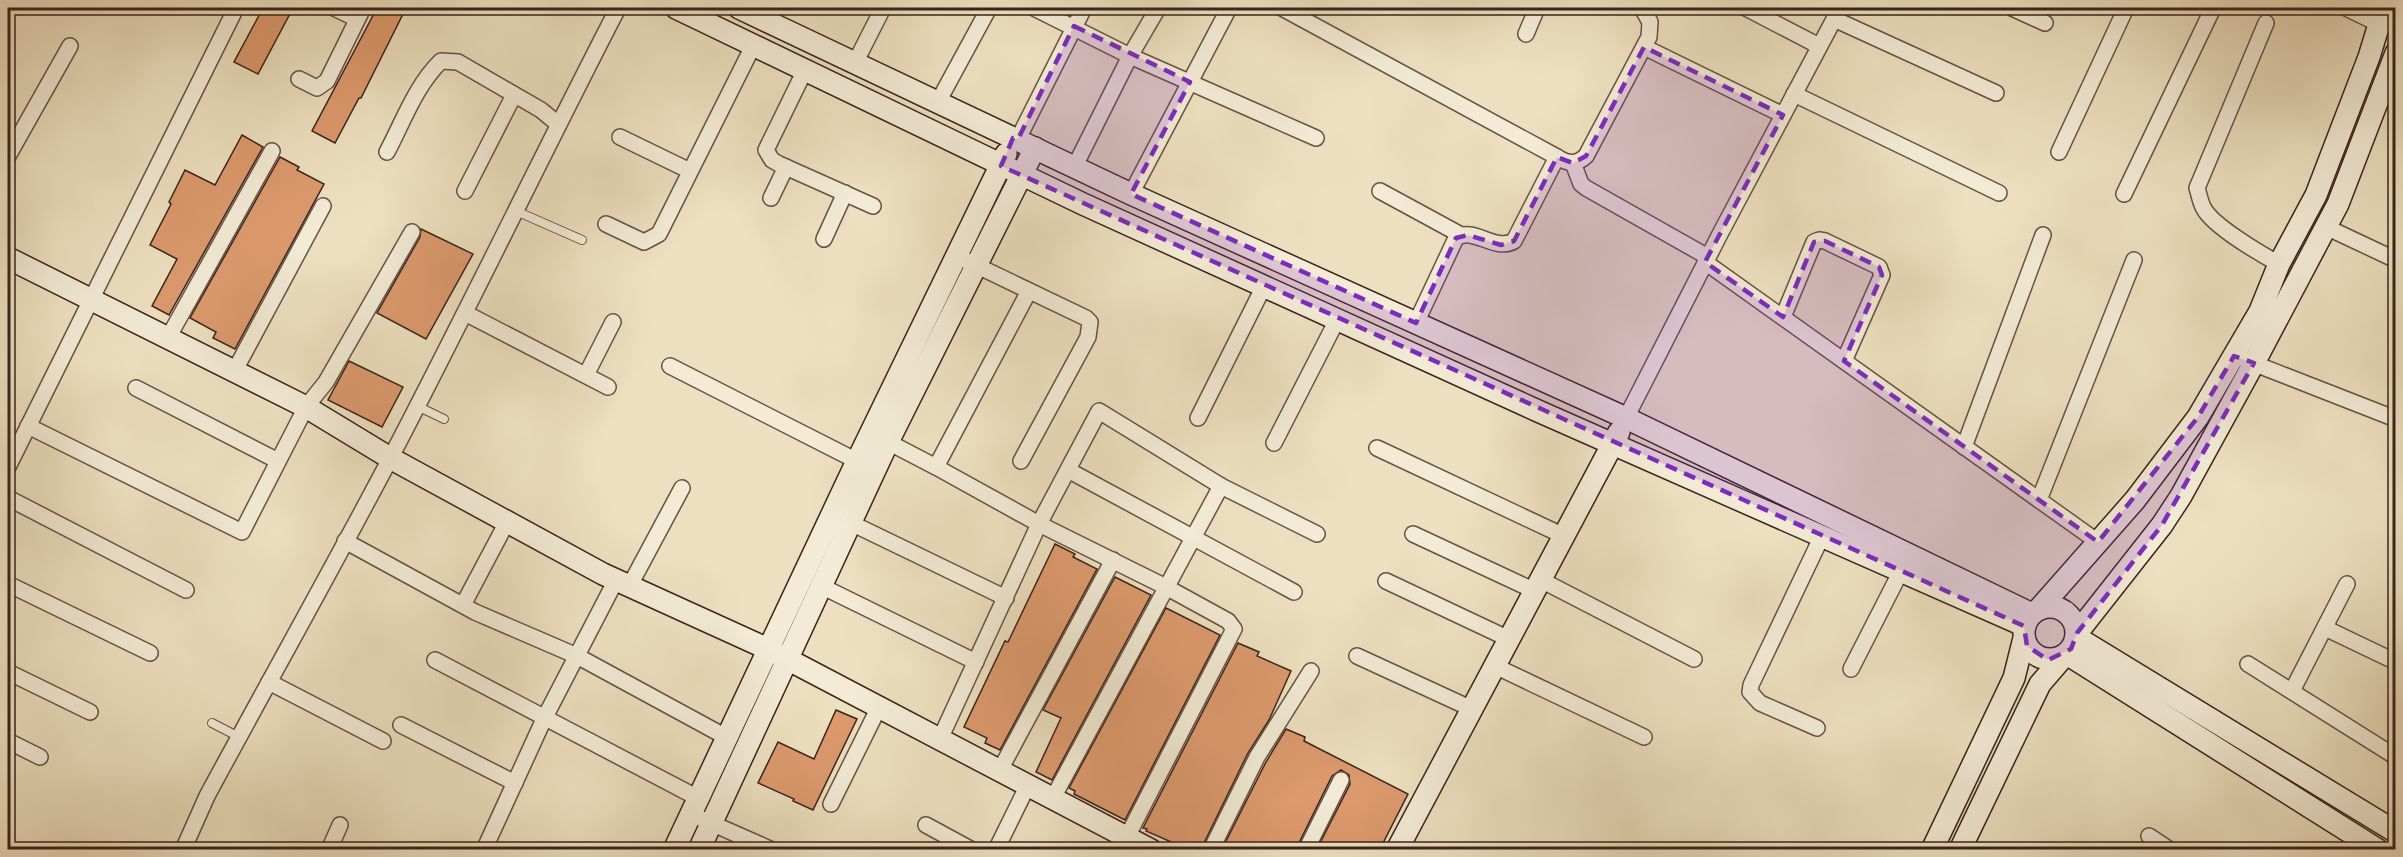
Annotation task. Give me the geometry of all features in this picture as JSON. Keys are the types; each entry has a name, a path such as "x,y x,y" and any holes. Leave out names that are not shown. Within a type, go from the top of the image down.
{"street":[{"path":"299,79 317,88 327,81 360,13 334,8"},
{"path":"183,849 207,796 417,406 618,8"},
{"path":"676,8 1001,166 1338,320 1901,571 2030,622"},
{"path":"739,8 1131,194 1626,418 2030,622"},
{"path":"855,63 883,8"},
{"path":"938,102 989,8"},
{"path":"1034,8 1130,56 1316,138"},
{"path":"674,849 857,460 1001,166 1022,142 1084,8"},
{"path":"1075,166 1130,56 1158,8"},
{"path":"1131,194 1229,8"},
{"path":"1287,8 1566,162 1573,163 1586,156 1644,47 1651,29 1650,22 1642,8"},
{"path":"1526,34 1537,8"},
{"path":"1746,8 1819,46"},
{"path":"2012,8 2045,23"},
{"path":"2060,152 2126,8"},
{"path":"2124,194 2213,8"},
{"path":"1932,849 2014,678 2030,622 2135,500 2198,417 2260,311 2279,264 2316,195 2373,45 2381,16 2346,8"},
{"path":"8,467 232,9"},
{"path":"1397,849 1613,444 1706,260 1837,13 1996,93"},
{"path":"2266,23 2197,188 2203,208 2211,218 2256,251 2279,264"},
{"path":"606,224 644,242 658,234 754,45"},
{"path":"1960,849 2040,684 2162,525 2181,496 2338,204 2395,54 2373,45"},
{"path":"8,156 70,46"},
{"path":"1644,47 1783,115"},
{"path":"387,152 423,84 441,61 458,62 541,110 558,124"},
{"path":"805,70 766,150 772,160 873,206"},
{"path":"1794,94 1999,193"},
{"path":"465,191 514,95"},
{"path":"620,137 690,171"},
{"path":"699,849 888,442 1023,176 1022,142"},
{"path":"168,338 272,151"},
{"path":"1380,191 1461,235 1501,245 1514,241 1557,157"},
{"path":"1573,163 1581,184 1586,188 1706,260 2098,542"},
{"path":"771,198 786,167"},
{"path":"824,239 845,194"},
{"path":"234,372 323,206"},
{"path":"2326,227 2396,260"},
{"path":"28,426 242,532 306,407 326,382 412,232"},
{"path":"1416,323 1453,242 1461,235"},
{"path":"1964,447 2043,236"},
{"path":"1783,317 1811,247 1819,240 1879,267 1882,275 1844,361"},
{"path":"957,256 1086,318 1090,322 1090,329 1021,461"},
{"path":"8,258 306,407 390,458 622,583 788,659 1151,849"},
{"path":"2040,500 2134,260"},
{"path":"1198,418 1264,286"},
{"path":"936,466 1029,291"},
{"path":"465,313 608,387"},
{"path":"1274,443 1338,320"},
{"path":"586,375 613,322"},
{"path":"2234,356 2396,419"},
{"path":"670,366 857,460"},
{"path":"136,388 278,461"},
{"path":"940,739 1039,524 1099,411 1221,486 1317,534"},
{"path":"888,442 936,466 1039,524 1166,587 1228,621 1234,629 1127,837"},
{"path":"1377,448 1564,536"},
{"path":"1068,470 1294,592"},
{"path":"1053,798 1221,486"},
{"path":"484,849 544,719 577,656 682,488"},
{"path":"8,498 186,590"},
{"path":"462,605 507,522"},
{"path":"851,523 1006,598"},
{"path":"1413,534 1538,585 1694,658"},
{"path":"1817,728 1760,703 1750,692 1751,685 1822,536"},
{"path":"345,541 462,605 577,656 726,737"},
{"path":"1000,770 1113,560"},
{"path":"1851,669 1901,571"},
{"path":"1386,581 1509,639"},
{"path":"8,584 150,653"},
{"path":"2292,691 2348,584"},
{"path":"821,586 976,662"},
{"path":"2047,607 2064,611 2071,616 2071,645 2056,659 2039,657 2032,653 2030,622 2047,607"},
{"path":"2325,628 2396,662"},
{"path":"2071,645 2396,832"},
{"path":"2071,645 2377,849"},
{"path":"1358,656 1472,709"},
{"path":"435,660 544,719 695,807 712,823 766,848"},
{"path":"2248,664 2396,757"},
{"path":"1495,666 1644,737"},
{"path":"1211,849 1257,757 1311,671"},
{"path":"8,672 90,712"},
{"path":"269,682 383,741"},
{"path":"831,804 879,707"},
{"path":"401,725 515,783"},
{"path":"8,741 40,757"},
{"path":"1306,849 1341,780"},
{"path":"996,849 1028,784"},
{"path":"329,849 340,825"},
{"path":"926,825 972,849"},
{"path":"2149,836 2170,849"}],"lane":[{"path":"516,211 582,240"},
{"path":"417,406 444,419"},
{"path":"212,723 239,737"}],"highlighted area":[{"path":"1074,26 1190,82 1131,194 1416,323 1456,238 1468,235 1501,245 1514,241 1557,157 1573,163 1586,156 1644,47 1783,115 1705,262 1783,317 1814,242 1825,241 1879,267 1882,275 1844,361 2098,542 2198,417 2234,356 2254,363 2162,525 2077,633 2071,649 2048,660 2027,646 2024,626 1001,166 1013,138 1018,139"}],"building":[{"path":"263,8 293,8 258,74 234,62"},
{"path":"377,8 406,8 361,98 335,143 312,131"},
{"path":"242,135 263,147 169,315 152,306 177,259 150,245 185,170 215,185"},
{"path":"280,157 299,167 297,170 324,184 235,349 213,338 216,332 190,318"},
{"path":"421,229 473,254 426,339 377,313 420,237"},
{"path":"349,361 403,387 382,427 328,400"},
{"path":"1055,544 1075,554 1073,557 1097,569 1000,750 985,743 987,738 964,727"},
{"path":"1115,577 1151,595 1052,780 1036,772 1061,718 1043,710"},
{"path":"1166,608 1220,635 1125,820 1074,794 1075,791 1069,788"},
{"path":"1238,643 1259,652 1257,656 1291,671 1269,720 1248,753 1201,849 1187,849 1143,828"},
{"path":"836,710 857,719 813,810 758,783 778,742 814,759"},
{"path":"1286,729 1305,737 1304,741 1408,794 1380,849 1317,849 1350,784 1349,775 1341,770 1332,776 1296,849 1222,849 1266,762"}]}
